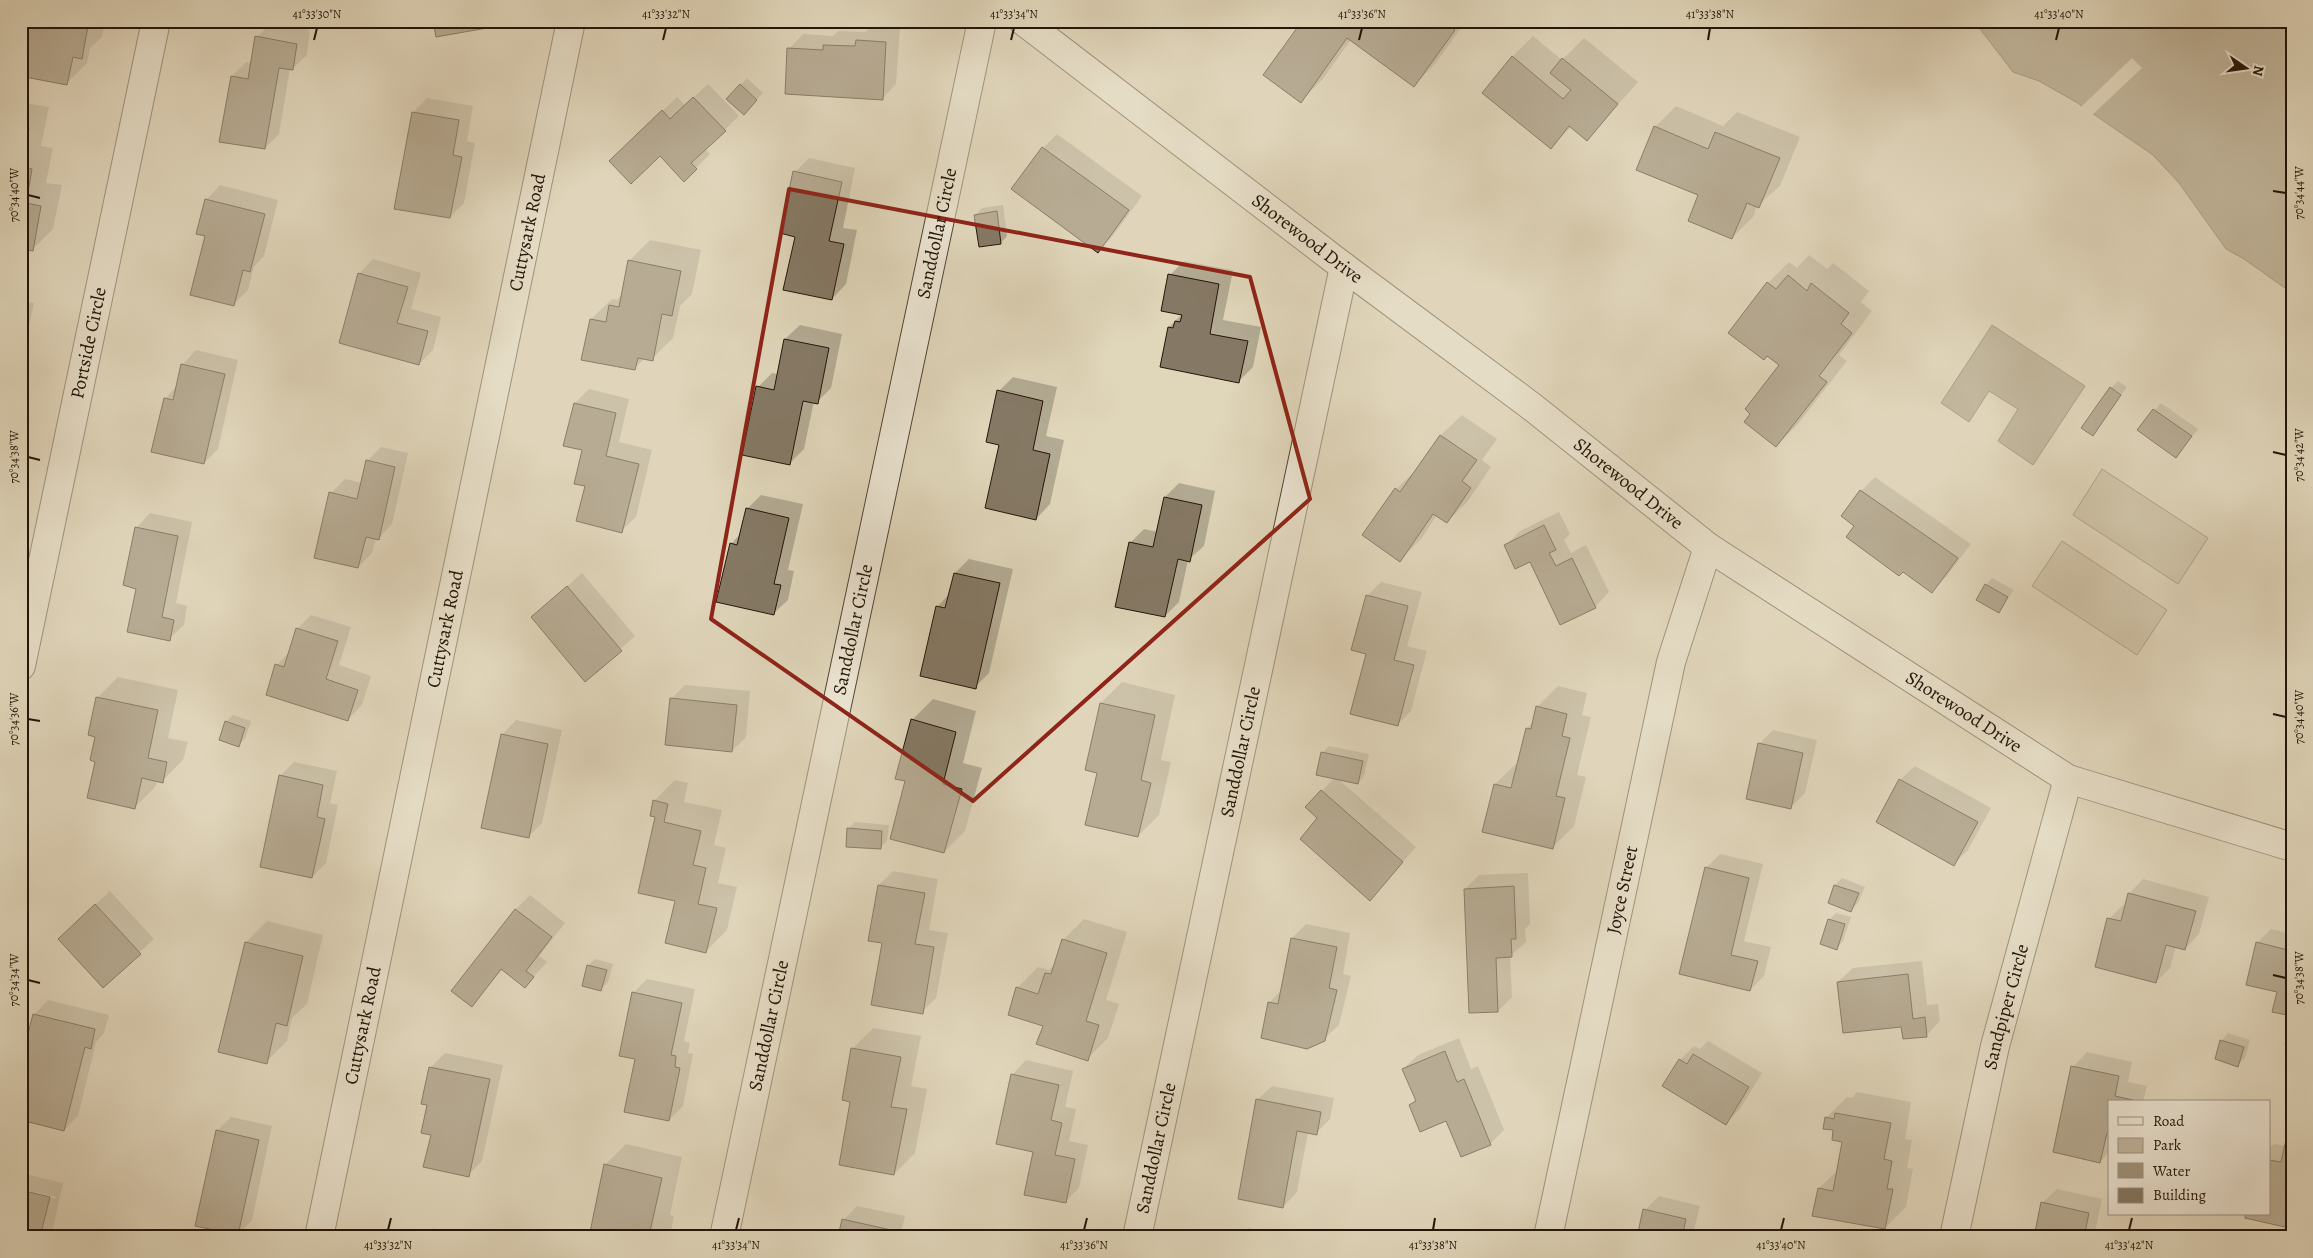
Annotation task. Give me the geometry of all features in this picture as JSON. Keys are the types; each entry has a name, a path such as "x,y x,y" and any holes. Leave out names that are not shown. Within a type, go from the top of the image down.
{"street":[{"name":"Portside Circle","path":"21,666 156,21"},
{"name":"Cuttysark Road","path":"319,1237 571,21"},
{"name":"Sanddollar Circle","path":"724,1237 982,21"},
{"name":"Shorewood Drive","path":"1023,21 1344,267 1530,406 1708,547 2068,779 2292,847"},
{"name":"Sanddollar Circle","path":"1137,1237 1344,267"},
{"name":"Joyce Street","path":"1548,1237 1671,662 1708,547"},
{"name":"Sandpiper Circle","path":"1954,1237 1995,1046 2068,779"}],"highlighted area":[{"path":"789,189 1250,277 1310,499 973,801 711,619"}],"green space":[{"path":"2102,469 2208,538 2178,584 2073,515"},
{"path":"2062,541 2167,610 2137,655 2032,586"}],"water":[{"path":"1974,21 2292,21 2292,293 2244,259 2226,249 2179,183 2153,155 2076,102 2039,81 2013,72"},
{"path":"1992,325 2085,386 2033,465 1998,441 2018,409 1989,391 1969,422 1941,403"}],"pier":[{"path":"2132,58 2142,68 2091,116 2080,108"}],"building":[{"path":"21,21 89,21 82,59 73,57 67,85 25,77 28,59 21,57"},
{"path":"433,21 486,21 487,28 436,37"},
{"path":"1302,21 1443,21 1455,30 1414,87 1347,38 1301,103 1263,75"},
{"path":"255,36 297,44 293,70 279,68 265,149 219,142 231,76 248,79"},
{"path":"856,40 886,42 883,100 785,94 787,48 823,50 823,45 855,46"},
{"path":"1512,56 1563,99 1571,90 1550,73 1562,58 1618,104 1587,141 1569,126 1551,149 1482,93"},
{"path":"740,84 757,100 744,115 726,99"},
{"path":"693,97 726,131 691,163 697,169 684,182 660,156 631,184 609,161 662,110 670,119"},
{"path":"412,112 459,120 453,155 462,157 450,218 394,209"},
{"path":"1654,126 1708,149 1715,132 1780,158 1759,208 1747,203 1732,239 1688,221 1698,195 1636,170"},
{"path":"21,127 29,128 21,165"},
{"path":"1042,147 1129,210 1098,253 1011,189"},
{"path":"21,166 32,169 26,203 41,206 33,251 21,249"},
{"path":"793,171 842,182 829,241 844,244 832,300 783,290 795,237 780,233"},
{"path":"205,199 265,214 250,272 243,270 234,306 190,295 205,236 196,234"},
{"path":"997,211 1001,244 979,247 974,215"},
{"path":"628,260 681,271 672,316 662,314 653,361 638,358 635,370 581,360 590,319 606,322 609,305 619,307"},
{"path":"358,273 408,287 397,323 428,331 419,365 339,343"},
{"path":"1168,274 1219,284 1210,334 1248,341 1239,383 1160,367 1168,327 1173,328 1175,321 1180,322 1182,315 1161,311"},
{"path":"1788,275 1807,291 1811,283 1849,313 1841,324 1852,333 1819,376 1827,382 1776,447 1744,422 1750,414 1745,409 1779,365 1767,356 1764,360 1728,333 1767,282 1776,289"},
{"path":"784,339 829,348 818,404 803,401 790,465 742,455 756,386 774,390"},
{"path":"181,364 225,374 204,464 151,452 164,398 173,400"},
{"path":"2110,387 2121,395 2093,436 2081,428"},
{"path":"997,390 1043,401 1033,450 1050,454 1036,520 985,508 999,445 986,442"},
{"path":"574,403 616,413 606,456 639,464 622,533 576,521 585,486 574,484 582,450 563,446"},
{"path":"2153,409 2192,436 2176,458 2137,430"},
{"path":"1440,435 1477,460 1462,481 1471,488 1447,523 1433,514 1400,562 1362,535 1395,488 1400,492"},
{"path":"366,460 395,467 379,540 366,537 358,568 314,558 329,492 357,499"},
{"path":"1860,490 1958,558 1932,593 1903,572 1899,576 1846,537 1854,526 1841,516"},
{"path":"1164,497 1202,505 1190,562 1178,559 1165,617 1115,607 1129,542 1153,547"},
{"path":"746,508 789,518 774,584 781,585 774,615 716,602 730,543 737,545"},
{"path":"1544,525 1556,550 1549,553 1556,566 1572,558 1596,608 1560,625 1530,562 1515,569 1504,545"},
{"path":"135,527 178,536 162,617 174,620 170,641 127,632 136,589 123,585"},
{"path":"954,573 1000,583 976,689 920,676 936,606 945,608"},
{"path":"1985,584 2008,597 1999,613 1976,600"},
{"path":"567,586 622,651 585,682 531,617"},
{"path":"1366,595 1408,606 1394,660 1414,665 1398,726 1350,714 1366,654 1351,650"},
{"path":"296,628 338,641 326,679 358,690 348,721 266,695 275,664 284,667"},
{"path":"96,697 158,710 148,758 167,762 163,783 142,778 135,809 87,798 95,762 90,760 95,737 88,735"},
{"path":"670,698 737,705 732,752 665,745"},
{"path":"1100,703 1155,715 1141,780 1151,783 1138,837 1085,825 1097,773 1085,770"},
{"path":"1536,706 1567,714 1562,736 1570,738 1556,796 1565,798 1553,849 1482,832 1494,784 1511,788 1526,728 1531,729"},
{"path":"911,719 956,732 943,784 962,789 944,853 890,839 905,781 895,779"},
{"path":"225,721 245,728 239,747 219,740"},
{"path":"501,734 548,744 529,838 481,828"},
{"path":"1758,743 1803,753 1791,809 1746,799"},
{"path":"1321,752 1363,761 1358,784 1316,775"},
{"path":"279,775 323,785 317,817 325,819 312,878 260,867"},
{"path":"1899,779 1978,822 1954,866 1876,822"},
{"path":"1321,790 1403,862 1370,901 1300,839 1317,818 1305,807"},
{"path":"653,800 668,804 664,822 701,831 693,865 706,868 698,904 717,908 706,953 665,943 675,901 638,893 655,817 650,816"},
{"path":"847,828 882,831 881,849 846,847"},
{"path":"1705,867 1749,878 1731,955 1758,961 1750,991 1679,974"},
{"path":"878,885 925,893 915,944 934,947 923,1014 871,1005 882,943 868,941"},
{"path":"1834,885 1859,893 1851,912 1828,903"},
{"path":"1514,886 1516,939 1511,939 1512,957 1496,958 1498,1012 1469,1013 1464,889"},
{"path":"2128,893 2196,911 2185,950 2166,945 2156,983 2095,967 2107,918 2121,921"},
{"path":"95,904 141,954 103,988 58,939"},
{"path":"515,909 552,937 526,971 534,977 525,988 501,969 472,1007 451,991"},
{"path":"1828,919 1845,924 1837,950 1820,944"},
{"path":"1291,938 1337,947 1329,988 1337,990 1325,1041 1307,1049 1261,1038 1268,1002 1278,1004"},
{"path":"1062,939 1107,953 1086,1021 1099,1025 1088,1061 1036,1044 1043,1026 1008,1015 1016,987 1038,994 1045,973 1051,974"},
{"path":"245,942 303,956 287,1026 276,1023 267,1064 218,1052"},
{"path":"2256,942 2292,951 2292,1016 2272,1012 2277,992 2246,985"},
{"path":"587,965 607,970 601,991 582,986"},
{"path":"1908,974 1913,1019 1925,1017 1927,1037 1903,1039 1901,1027 1843,1033 1837,982"},
{"path":"632,992 682,1003 671,1055 676,1056 675,1067 680,1068 669,1121 624,1112 635,1059 619,1056"},
{"path":"33,1014 95,1029 91,1049 85,1047 64,1131 21,1120 28,1086 21,1084 21,1061"},
{"path":"2292,1016 2292,1047 2285,1045"},
{"path":"2220,1040 2244,1047 2238,1067 2215,1059"},
{"path":"851,1048 901,1057 891,1107 907,1109 894,1175 839,1165 850,1102 842,1100"},
{"path":"1445,1051 1457,1082 1464,1079 1491,1145 1461,1157 1446,1121 1420,1132 1409,1105 1416,1101 1402,1069"},
{"path":"1693,1054 1749,1087 1726,1125 1662,1086 1679,1059 1687,1064"},
{"path":"2071,1066 2119,1076 2115,1096 2133,1100 2108,1100 2108,1133 2100,1163 2053,1152"},
{"path":"429,1067 490,1079 469,1177 423,1167 431,1135 421,1133 427,1105 421,1104"},
{"path":"1011,1074 1059,1085 1051,1120 1062,1123 1055,1155 1075,1159 1066,1203 1024,1195 1033,1152 996,1144"},
{"path":"1256,1099 1321,1112 1317,1135 1297,1131 1283,1208 1238,1199"},
{"path":"1835,1113 1891,1123 1884,1159 1892,1161 1887,1189 1893,1189 1885,1229 1812,1216 1818,1188 1833,1191 1842,1142 1832,1140 1833,1130 1823,1129 1825,1117 1834,1119"},
{"path":"2290,1122 2292,1122 2292,1214 2289,1228 2245,1218 2245,1216 2270,1216 2270,1160 2281,1162"},
{"path":"216,1130 259,1140 238,1235 195,1226"},
{"path":"604,1164 662,1178 649,1236 654,1237 589,1237"},
{"path":"21,1190 50,1197 40,1237 21,1237"},
{"path":"2041,1202 2089,1213 2084,1237 2034,1237"},
{"path":"1643,1209 1686,1219 1682,1237 1637,1237"},
{"path":"842,1219 891,1230 890,1237 838,1237"}]}
